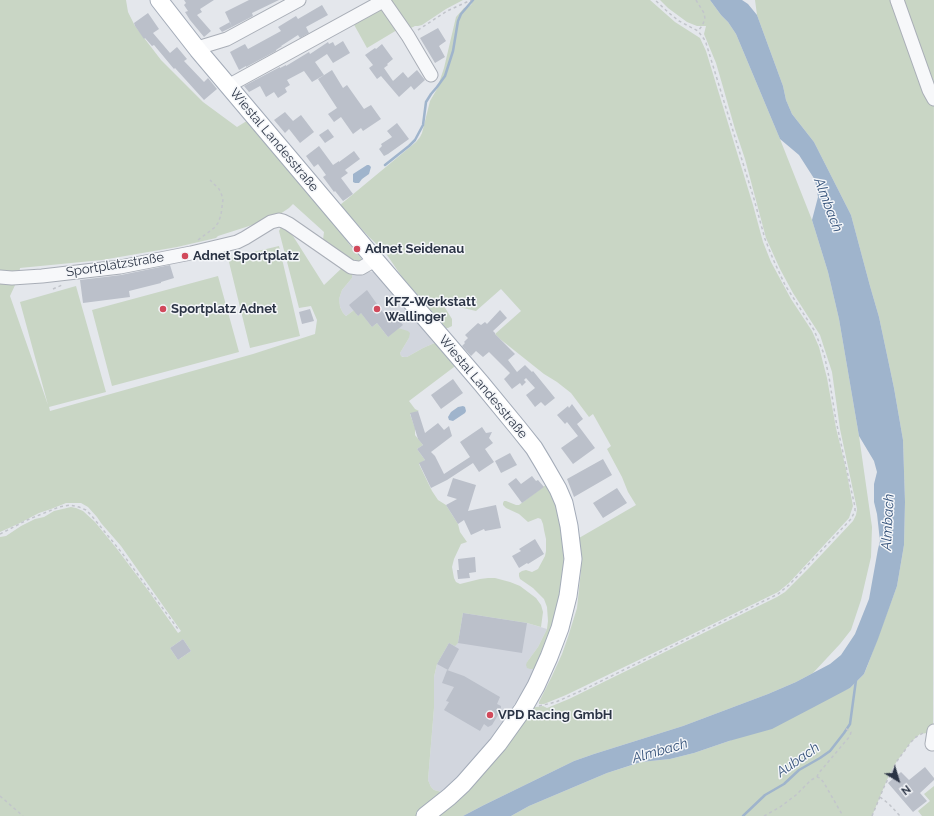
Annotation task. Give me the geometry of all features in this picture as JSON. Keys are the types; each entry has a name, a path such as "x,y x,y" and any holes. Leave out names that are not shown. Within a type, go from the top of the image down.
{"main road":[{"name":"Wiestal Landesstraße","path":"159,0 228,86 518,428 534,448 558,489 564,503 569,526 573,559 568,596 560,628 549,657 536,686 523,709 498,744 480,766 450,797 425,816"}],"street":[{"path":"198,50 204,46 227,38 299,0"},
{"path":"228,86 383,0 408,36 431,74"},
{"path":"897,0 934,98"},
{"name":"Sportplatzstraße","path":"0,277 12,278 42,276 120,267 191,253 237,242 272,222 279,220 289,224 351,267 361,268 375,260"}],"path":[{"path":"408,36 447,11 471,0"},
{"path":"523,709 543,706 570,696 778,594 789,585 851,519 855,511 848,472 836,421 830,377 824,354 814,330 785,285 772,260 706,43 698,31 680,21 655,0"},
{"path":"696,0 704,13 705,19 698,31"},
{"path":"191,253 194,242 214,228 221,215 223,199 219,189 210,180"},
{"path":"0,534 27,520 59,507 70,505 86,510 122,552 178,629"},
{"path":"764,816 780,807 796,795 811,780 817,777 850,736 850,731 845,728"},
{"path":"872,816 890,773 911,742 920,734 927,733 933,736"},
{"path":"817,777 824,783 843,816"},
{"path":"0,796 23,816"},
{"path":"880,797 900,816"}],"shaded area":[{"path":"378,271 437,342 407,357 404,357 401,356 400,353 409,338 388,337 377,323 372,327 358,316 354,310 346,316 343,313 340,307 339,299 342,290 352,278 352,274"},
{"path":"463,613 527,623 547,629 538,647 527,662 537,667 522,696 519,697 500,727 476,757 453,783 442,792 434,790 428,780 434,708 434,677 437,664 449,643 458,643"}],"green space":[{"path":"0,0 126,0 128,12 135,26 161,60 203,102 237,127 250,119 334,218 333,223 342,232 361,260 357,262 348,260 323,240 324,232 293,204 274,218 218,236 216,238 177,247 102,260 20,268 19,275 0,273"},
{"path":"387,0 463,0 422,25 409,29"},
{"path":"473,0 650,0 675,22 700,38 706,51 763,242 771,262 791,299 812,331 819,347 827,378 853,506 849,518 789,583 778,592 566,695 544,704 539,704 539,702 562,654 577,608 581,570 579,538 636,505 607,449 611,446 593,414 589,417 571,393 544,374 495,334 521,311 501,289 476,311 442,303 452,319 452,326 446,328 402,277 385,252 368,236 340,205 416,142 420,137 430,101 437,89 444,68 456,17 464,8 471,5"},
{"path":"660,0 710,0 736,34 812,220 828,272 839,319 859,436 872,527 871,557 861,600 851,630 840,644 813,673 796,682 683,726 574,761 463,816 0,816 0,537 6,536 21,526 35,519 44,517 54,511 71,507 83,511 95,522 117,549 178,633 181,631 121,546 88,507 81,503 66,503 39,513 0,532 0,281 16,283 10,296 48,405 20,302 76,286 106,392 49,407 50,411 253,354 315,334 317,320 311,306 299,308 279,231 281,227 293,236 324,285 344,266 352,274 352,278 342,290 339,299 340,307 346,316 354,310 358,316 361,313 372,327 377,323 388,337 398,328 408,331 410,333 409,338 400,353 403,357 407,357 437,342 458,364 409,401 415,409 419,411 410,414 415,428 415,435 423,445 417,449 425,460 419,464 432,491 438,500 446,505 467,542 461,544 454,559 452,567 454,578 456,582 460,584 488,578 495,578 510,582 520,586 536,598 541,605 543,612 541,627 527,623 463,613 458,643 455,646 449,643 437,664 434,677 434,708 428,780 434,790 444,793 523,709 543,706 547,708 569,699 777,597 785,592 808,569 853,521 857,509 840,429 832,372 820,335 793,293 766,238 745,159 716,63 704,34 706,26 697,26 687,22","holes":["183,639 191,651 178,660 170,648"]},
{"path":"755,0 934,0 933,734 920,734 911,742 890,773 872,816 511,816 529,806 607,773 641,762 670,759 694,753 729,741 850,688 864,674 897,586 904,545 905,502 903,440 879,317 851,215 814,142 792,114 757,15"},
{"path":"381,6 397,30 367,48 352,21"},
{"path":"279,246 300,336 250,348 228,258"},
{"path":"218,276 239,352 112,386 92,310"},
{"path":"549,484 559,516 566,567 564,593 537,667 530,669 527,668 527,662 538,647 547,629 547,607 544,599 533,588 520,579 519,573 526,570 532,572 538,569 545,556 546,539 541,519 538,518 528,522 519,514 506,508 503,503 506,501 519,505"},
{"path":"934,786 934,816 922,816 918,811 930,801 924,794"}],"water":[{"name":"Almbach","path":"710,0 742,0 748,4 757,15 792,114 814,142 851,215 879,317 903,440 905,502 904,545 897,586 864,674 850,688 772,729 694,753 670,759 641,762 607,773 529,806 511,816 463,816 574,761 683,726 768,694 796,682 830,664 841,655 855,634 869,599 880,541 874,502 874,484 877,472 874,461 859,436 839,319 828,272 812,220 818,197 815,180 799,155 780,139 736,34"},
{"path":"367,165 371,167 369,174 359,183 353,182 353,174"},
{"path":"458,407 465,407 465,413 453,421 449,420 448,417 451,412"}],"building":[{"path":"184,0 214,0 200,9 202,12 197,15 211,31 204,37 185,12 188,11 184,5 186,3"},
{"path":"249,0 279,0 252,13 253,16 232,27 225,12"},
{"path":"322,5 328,15 306,27 309,33 300,38 298,35 276,51 239,70 230,52 245,44 248,49 281,31 278,27 296,16 298,19"},
{"path":"148,13 159,29 153,33 170,53 177,47 187,59 184,61 204,82 208,78 217,89 204,100 175,68 174,69 154,45 152,46 145,38 144,39 135,26 134,23"},
{"path":"230,22 232,27 222,32 219,28"},
{"path":"438,28 446,41 439,46 445,57 435,63 420,38"},
{"path":"343,41 350,53 333,63 327,54 315,62 324,75 312,82 304,71 287,80 290,85 285,88 287,92 278,98 274,92 266,97 260,86 249,92 244,86 280,67 286,66 309,52 310,54 328,42 329,44 333,42 335,46"},
{"path":"382,44 393,59 384,68 393,81 403,72 408,78 417,70 425,80 414,90 411,86 399,97 381,76 377,79 369,68 373,65 365,55"},
{"path":"332,70 343,88 347,85 364,109 371,105 381,119 363,131 361,128 353,134 341,117 334,122 328,114 337,108 318,79"},
{"path":"285,112 293,121 301,115 314,132 300,143 289,129 285,133 274,120"},
{"path":"397,123 409,139 384,156 379,149 382,146 381,144 392,137 387,131"},
{"path":"328,129 334,137 325,143 319,135"},
{"path":"319,146 333,165 354,151 360,159 345,170 348,173 341,178 353,194 343,201 323,177 326,175 318,164 314,167 306,156"},
{"path":"170,265 174,278 129,291 130,297 83,303 80,280 121,275"},
{"path":"367,290 384,314 390,310 403,325 388,337 377,323 372,327 361,313 358,316 349,305"},
{"path":"310,309 314,321 302,324 299,312"},
{"path":"500,310 507,318 493,331 515,354 508,360 517,372 525,365 532,372 533,371 555,398 545,406 541,402 535,407 526,395 535,388 526,378 524,380 526,382 522,386 520,383 512,389 504,379 510,373 489,352 483,357 476,351 471,356 462,346 468,338 465,335 478,323 481,325 485,322 487,324"},
{"path":"453,379 463,393 441,409 431,395"},
{"path":"572,404 583,419 577,424 595,448 573,464 561,448 578,436 567,422 565,424 557,415 568,406 569,408"},
{"path":"418,411 425,433 438,423 444,430 449,426 452,436 431,452 435,456 444,474 470,457 460,442 482,427 486,433 492,432 489,438 493,443 485,449 494,462 479,472 473,463 447,480 431,488 419,463 425,460 417,449 423,445 418,439 410,413"},
{"path":"510,453 517,465 501,473 495,461"},
{"path":"603,459 612,475 574,497 567,479"},
{"path":"532,476 544,487 522,503 508,484 516,478 521,484"},
{"path":"453,478 476,485 468,511 496,505 501,528 485,531 484,529 471,535 464,520 458,524 446,505 457,499 447,496"},
{"path":"617,488 627,503 603,518 593,503"},
{"path":"535,539 544,554 519,568 512,556 521,551 519,549"},
{"path":"475,557 476,572 469,573 470,578 458,579 458,559"},
{"path":"463,613 527,623 522,653 458,643"},
{"path":"183,639 191,651 178,660 170,648"},
{"path":"449,643 459,649 448,670 437,664"},
{"path":"447,670 464,676 500,697 497,704 501,706 501,710 492,725 488,727 484,724 480,731 444,710 449,702 446,701 454,687 442,683"},
{"path":"925,767 934,780 920,793 927,801 913,812 888,783 901,772 909,780"}],"waterway":[{"path":"385,165 415,140 423,125 426,102 445,76 453,51 458,21 461,14 473,0"},
{"name":"Aubach","path":"743,816 765,795 784,784 799,770 830,751 850,724 856,680"}],"place":[{"name":"Adnet Seidenau","path":"357,249"},
{"name":"Adnet Sportplatz","path":"185,256"},
{"name":"Sportplatz Adnet","path":"163,309"},
{"name":"KFZ-Werkstatt Wallinger","path":"377,309"},
{"name":"VPD Racing GmbH","path":"490,715"}]}
